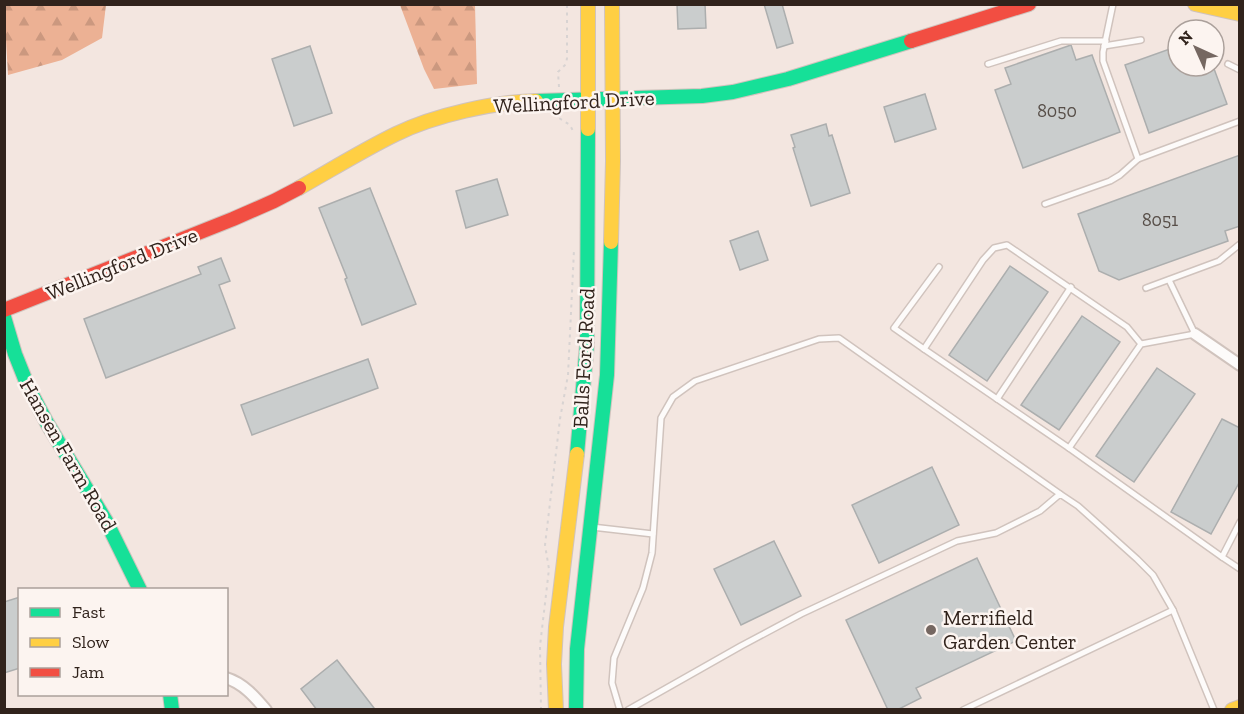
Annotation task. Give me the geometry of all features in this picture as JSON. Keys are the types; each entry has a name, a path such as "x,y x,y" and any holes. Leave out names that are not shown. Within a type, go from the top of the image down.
{"main road":[{"name":"Balls Ford Road","path":"556,710 554,664 556,638 583,401 587,344 590,98 588,4"},
{"name":"Balls Ford Road","path":"576,710 577,649 607,375 614,98 612,4"},
{"name":"Wellingford Drive","path":"4,309 274,201 398,133 423,123 490,105 518,101 702,96 764,86 1029,4"},
{"path":"1203,5 1239,14"},
{"name":"Hansen Farm Road","path":"4,317 15,357 36,405 123,552 139,588"},
{"path":"573,486 579,515 590,527"},
{"path":"1232,710 1239,707"}],"street":[{"path":"1195,334 1239,365"},
{"path":"228,679 244,688 266,710"}],"lane":[{"path":"1113,4 1103,61 1138,159"},
{"path":"988,64 1061,41 1105,43 1141,40"},
{"path":"1228,64 1239,70"},
{"path":"1045,204 1110,181 1138,159 1239,121"},
{"path":"1146,288 1219,261 1239,244"},
{"path":"924,349 983,260 994,248 1007,245 1127,327 1141,344"},
{"path":"939,267 894,328 1069,448 1239,569"},
{"path":"1069,448 1141,344 1195,334 1170,280"},
{"path":"996,399 1071,287"},
{"path":"620,710 612,683 614,658 643,588 652,553 661,418 673,397 695,381 819,339 839,338 1078,506 1137,559 1153,575 1173,610 1214,710"},
{"path":"628,710 801,614 957,541 996,533 1040,511 1060,494"},
{"path":"1222,557 1239,522"},
{"path":"590,527 653,534"},
{"path":"963,710 1173,610"}],"path":[{"path":"559,80 558,72 567,62 567,4"},
{"path":"559,111 559,118 570,125 574,136"},
{"path":"545,545 557,442 568,375 574,241"}],"green space":[{"path":"4,5 106,5 102,38 62,60 8,75"},
{"path":"400,5 475,5 477,84 434,89"}],"building":[{"path":"677,4 705,4 706,28 678,29"},
{"path":"764,4 782,4 793,43 777,48"},
{"path":"1071,45 1076,60 1092,55 1120,132 1023,168 995,90 1011,84 1005,68"},
{"path":"310,46 332,113 294,126 272,59"},
{"path":"1166,50 1166,78 1217,78 1227,104 1149,133 1125,65"},
{"path":"925,94 936,129 895,142 884,107"},
{"path":"826,124 829,136 832,135 850,193 811,206 791,135"},
{"path":"1240,155 1240,226 1225,231 1228,241 1119,280 1099,271 1078,214"},
{"path":"497,179 508,215 466,228 456,191"},
{"path":"370,188 416,304 362,325 345,279 347,278 319,208"},
{"path":"758,231 768,260 740,270 730,241"},
{"path":"221,258 230,281 219,285 235,328 106,378 84,319 201,274 198,267"},
{"path":"1010,266 1048,292 987,381 949,355"},
{"path":"1082,316 1120,342 1059,430 1021,405"},
{"path":"368,359 378,388 252,435 241,405"},
{"path":"1157,368 1195,394 1134,482 1096,456"},
{"path":"1222,419 1240,428 1240,481 1211,534 1171,512"},
{"path":"932,467 959,525 879,563 852,505"},
{"path":"774,541 801,596 741,625 714,569"},
{"name":"Merrifield Garden Center","path":"977,558 1016,641 916,688 921,698 897,710 888,710 846,620"},
{"path":"18,598 18,669 4,673 4,602"},
{"path":"337,660 374,708 372,710 317,710 301,689"}],"traffic: fast":[{"path":"536,101 702,96 733,92 788,79 911,41"},
{"path":"577,454 587,344 588,129"},
{"path":"576,710 577,649 607,375 611,242"},
{"path":"4,317 29,389 106,521 139,588"},
{"path":"170,696 172,710"}],"traffic: slow":[{"path":"588,4 588,129"},
{"path":"611,242 612,4"},
{"path":"1195,4 1240,14"},
{"path":"299,188 411,127 465,111 536,101"},
{"path":"556,710 554,664 556,627 577,454"},
{"path":"1232,710 1240,707"}],"traffic: jam":[{"path":"911,41 1029,4"},
{"path":"4,310 233,219 299,188"}],"place":[{"name":"Merrifield Garden Center","path":"931,630"}]}
